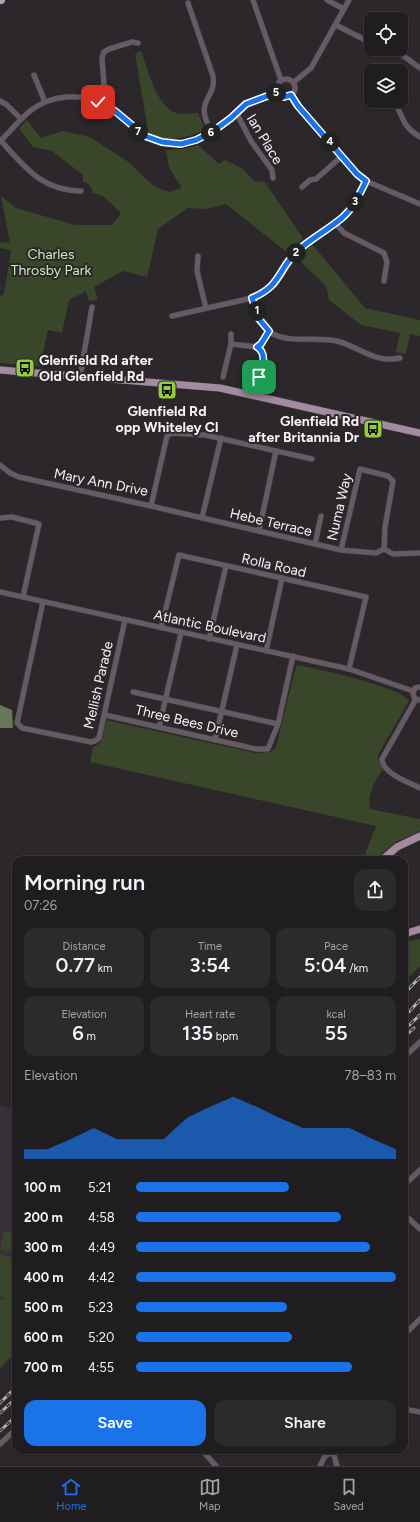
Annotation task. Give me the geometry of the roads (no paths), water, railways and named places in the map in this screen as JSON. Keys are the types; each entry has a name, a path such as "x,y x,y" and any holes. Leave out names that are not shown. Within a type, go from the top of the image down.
{"main road":[{"path":"0,371 220,388 420,433"},
{"path":"387,856 397,847 420,836"},
{"path":"408,933 420,929"}],"street":[{"path":"253,0 281,80"},
{"path":"328,0 344,9"},
{"path":"294,82 310,68 349,0"},
{"path":"188,3 213,76 213,85 204,108 206,120 212,132"},
{"path":"336,25 364,39"},
{"path":"98,102 104,84 102,58 104,52 132,42 138,43"},
{"path":"404,56 420,68"},
{"path":"34,75 45,102"},
{"path":"287,78 294,82 295,90 291,95 284,97 278,92 277,85 281,80 287,78"},
{"path":"81,191 63,190 39,179 0,141 21,119 37,106 45,102 68,97 84,98 98,102 115,111 138,132 162,142 181,144 196,140 212,132 231,118 246,104 278,92"},
{"path":"291,95 298,106 357,174 366,181 420,204"},
{"path":"0,101 7,105 21,119"},
{"path":"398,108 405,125 420,138"},
{"name":"Ian Place","path":"236,112 251,141 272,170 273,178"},
{"path":"302,187 310,180 316,179 342,156"},
{"path":"172,316 252,298 263,293 275,284 297,252 335,223 352,206 366,181"},
{"path":"335,223 344,233 384,253 387,262 384,281"},
{"path":"198,256 197,271 206,308"},
{"path":"252,298 259,319 269,331 287,337 337,341 366,354 390,361 400,358"},
{"path":"80,377 92,307"},
{"path":"257,347 261,344 269,331"},
{"path":"223,377 231,344 231,334"},
{"path":"231,344 257,347 261,350 264,357 257,386"},
{"name":"Mary Ann Drive","path":"0,465 10,473 19,477 151,506 168,436 175,432 221,438 312,459"},
{"path":"202,518 221,438"},
{"path":"259,531 276,451"},
{"name":"Numa Way","path":"341,550 360,469 388,476 393,480 385,527 384,549"},
{"name":"Hebe Terrace","path":"151,506 341,550 376,553 384,549"},
{"path":"314,544 321,516"},
{"path":"0,518 12,517 39,524 23,598"},
{"path":"384,549 393,554 420,553"},
{"name":"Rolla Road","path":"161,628 179,555 366,596 349,669"},
{"path":"209,638 226,566"},
{"path":"266,651 282,578"},
{"name":"Atlantic Boulevard","path":"0,592 349,669 413,691"},
{"name":"Mellish Parade","path":"43,602 17,723 22,728 91,742 98,738 105,715 125,620"},
{"path":"159,727 181,633"},
{"path":"215,740 237,645"},
{"path":"133,692 278,724 293,656"},
{"path":"420,687 413,691 413,696 418,700 384,754 382,764 387,770 420,788"},
{"name":"Three Bees Drive","path":"105,715 256,749 265,749 270,747 278,724"},
{"path":"408,1053 420,1042"},
{"path":"408,1181 420,1170"},
{"path":"408,1218 420,1229"},
{"path":"408,1331 420,1320"},
{"path":"408,1410 420,1412"},
{"path":"0,1444 12,1433"},
{"path":"206,1454 216,1466"},
{"path":"320,1466 325,1456 328,1454"},
{"path":"334,1454 337,1466"}],"railway":[{"path":"408,990 420,977"},
{"path":"408,1013 420,1000"},
{"path":"408,1026 420,1015"},
{"path":"408,1033 414,1028"},
{"path":"0,1403 12,1391"},
{"path":"0,1413 12,1402"},
{"path":"0,1431 12,1420"}],"place":[{"name":"Glenfield Rd after Old Glenfield Rd","path":"25,368"},
{"name":"Glenfield Rd opp Whiteley Cl","path":"167,390"},
{"name":"Glenfield Rd after Britannia Dr","path":"373,429"}],"park label":[{"name":"Charles Throsby Park","path":"51,262"}]}
